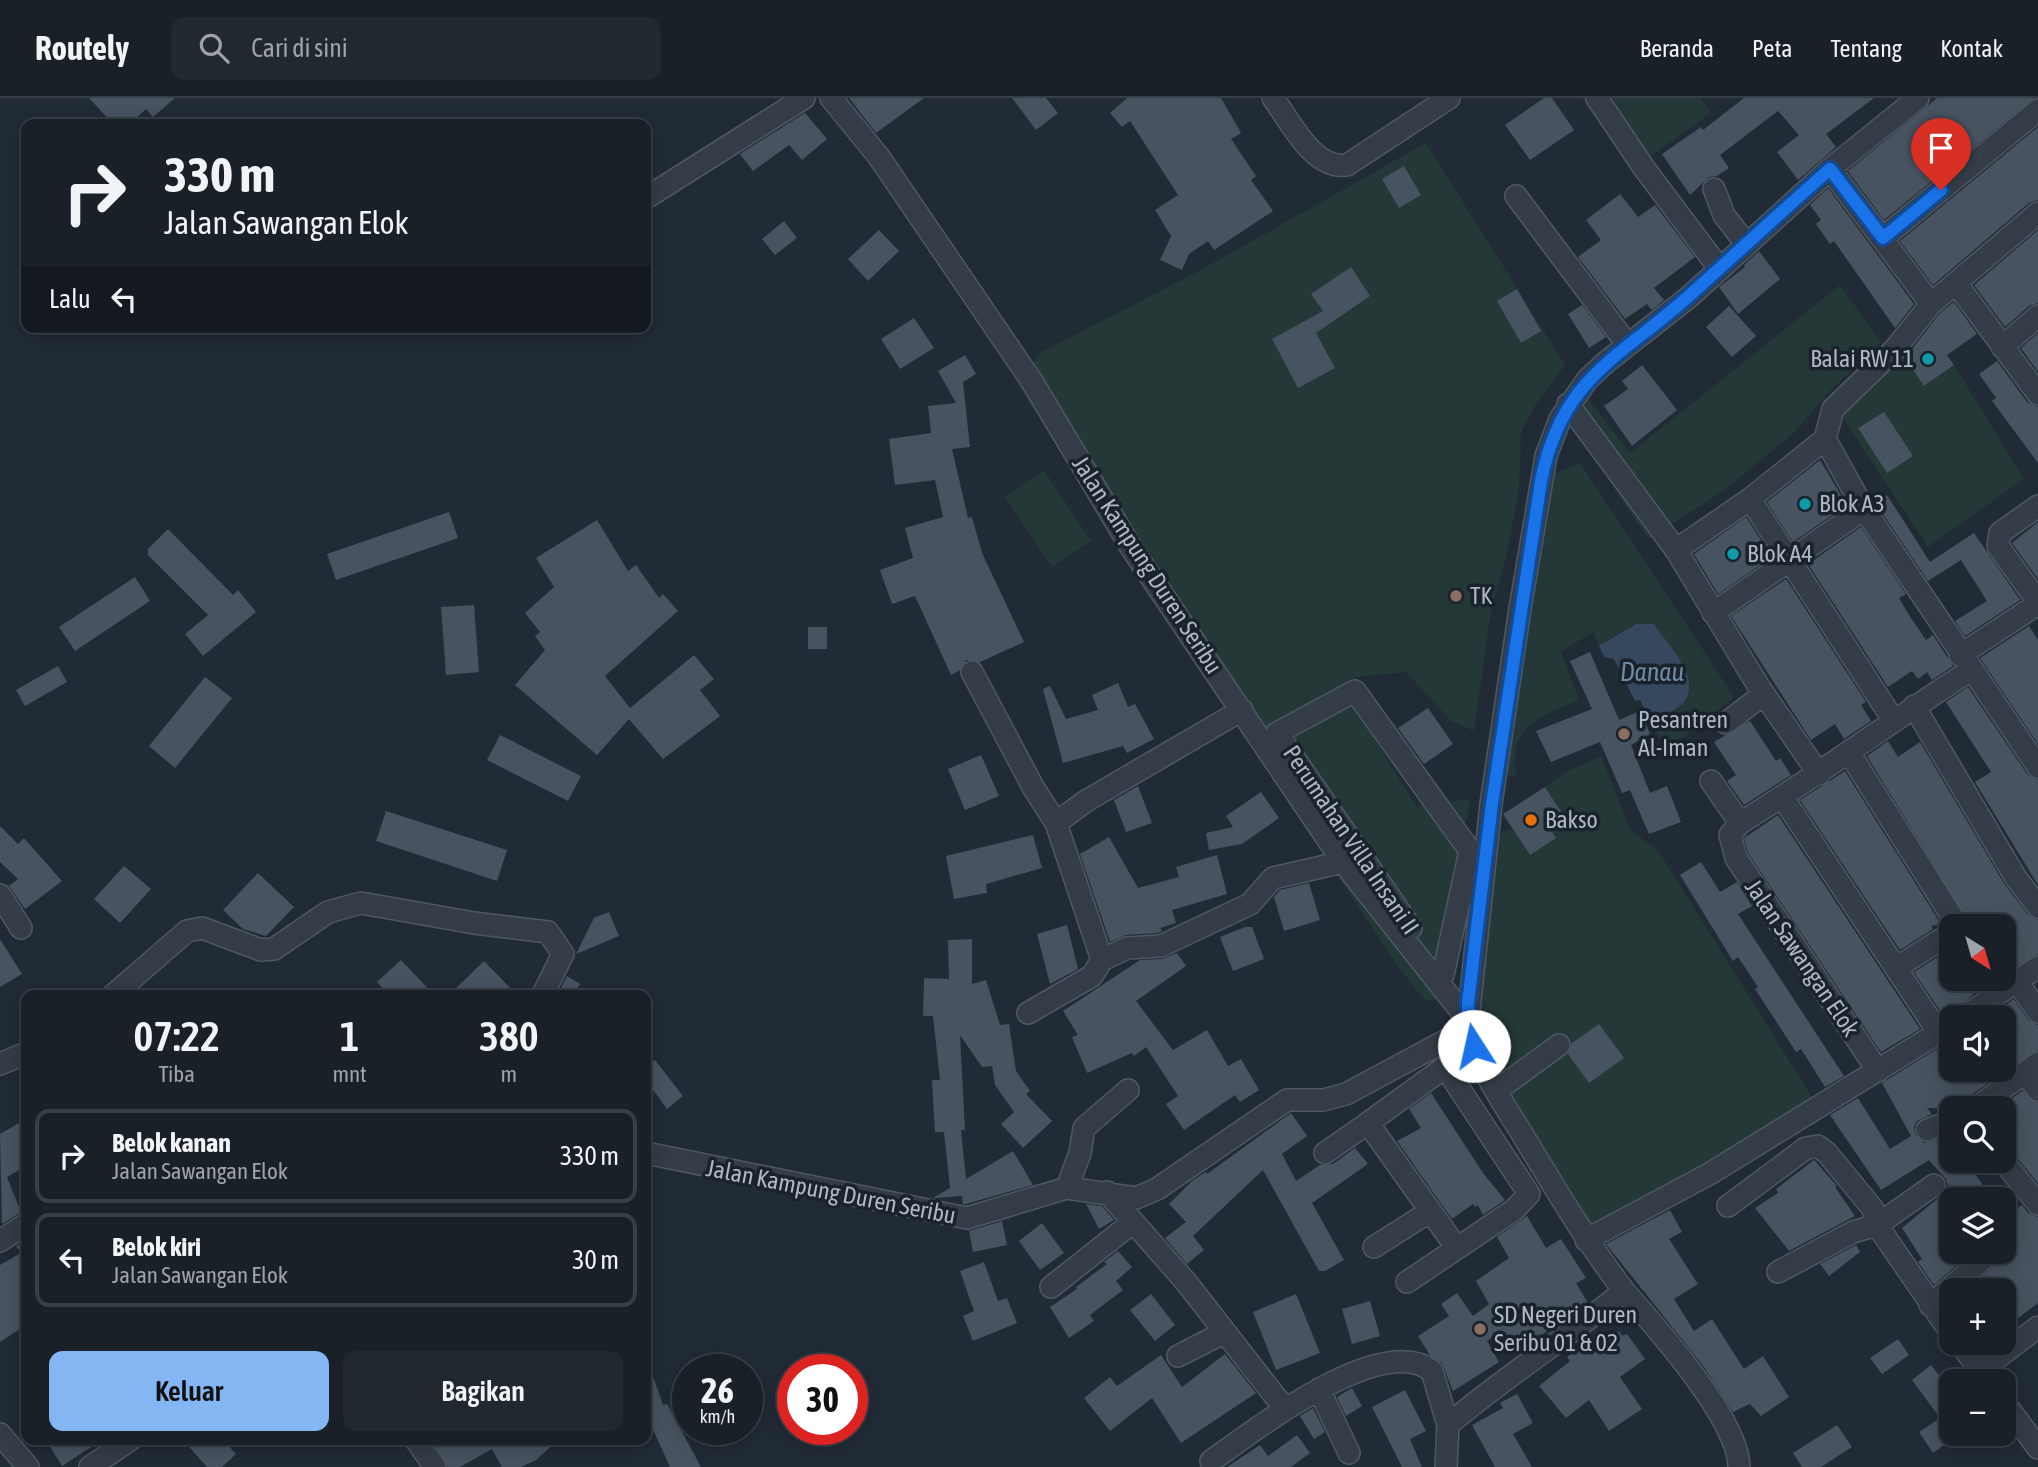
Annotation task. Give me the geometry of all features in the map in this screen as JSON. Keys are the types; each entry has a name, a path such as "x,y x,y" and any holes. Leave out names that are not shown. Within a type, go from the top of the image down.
{"street":[{"path":"651,195 804,98"},
{"name":"Jalan Kampung Duren Seribu","path":"831,98 879,157 1033,383 1132,549 1343,862 1470,1024 1496,1091 1586,1240 1697,1381 1737,1451 1740,1467"},
{"path":"1273,98 1318,157 1334,167 1347,165 1449,98"},
{"path":"1597,98 1719,268"},
{"path":"1325,1153 1445,1067 1470,1024 1492,804 1541,481 1552,436 1568,404 1587,380 1627,344 1689,296 1830,169 1918,98"},
{"path":"1883,238 2038,110"},
{"path":"1830,169 1931,304"},
{"path":"1714,188 1724,215 1746,244"},
{"path":"1516,196 1627,344"},
{"path":"1676,550 1750,499 1825,439 1833,409 1894,350 1931,304 2038,213"},
{"path":"1956,282 2038,394"},
{"path":"2002,347 2038,316"},
{"path":"1568,404 1676,550 1764,694 1819,774"},
{"path":"1825,439 1864,509 1965,663 2038,767"},
{"path":"1750,499 1791,558 1894,721"},
{"path":"1711,781 1740,823 1850,754 1914,706 2038,603 1998,546 1997,539 2000,533 2038,506"},
{"path":"1713,613 1864,509"},
{"path":"972,672 1033,787 1056,823 1101,960"},
{"name":"Perumahan Villa Insani II","path":"1443,975 1470,851 1355,691 1277,733 1443,975 1470,1024"},
{"path":"1726,723 1764,694"},
{"path":"1914,706 2016,878 2038,907"},
{"path":"1056,823 1086,801 1242,710"},
{"path":"1850,754 1950,914"},
{"path":"1783,798 1896,968 1939,1022"},
{"name":"Jalan Sawangan Elok","path":"1740,823 1729,841 1736,858 1878,1071"},
{"path":"1028,1013 1092,976 1101,960 1126,948 1161,946 1250,904 1273,878 1343,862"},
{"path":"0,895 22,928"},
{"path":"119,990 187,931 202,928 261,950 274,949 328,912 361,903 474,923 548,932 563,954 545,990"},
{"path":"1896,968 1939,941"},
{"path":"2016,978 2038,967"},
{"path":"1978,1005 1995,991"},
{"path":"2012,991 2038,1012"},
{"name":"Jalan Kampung Duren Seribu","path":"651,1154 967,1219 1067,1188 1136,1198 1157,1189 1287,1100 1323,1100 1346,1094 1470,1024"},
{"path":"1586,1240 1711,1173 1939,1033"},
{"path":"1496,1091 1559,1045"},
{"path":"0,1064 21,1055"},
{"path":"1406,1282 1514,1210 1529,1194 1445,1067"},
{"path":"1992,1096 2031,1068 2038,1090"},
{"path":"1067,1188 1080,1153 1084,1128 1128,1090"},
{"path":"1368,1122 1456,1247"},
{"path":"1927,1130 1939,1126"},
{"path":"1728,1206 1806,1149 1818,1146 1873,1209 1877,1225 1939,1316"},
{"path":"2012,1173 2038,1205"},
{"path":"1778,1272 1853,1232 1877,1225 1934,1185"},
{"path":"1107,1192 1225,1332 1285,1409"},
{"path":"1374,1247 1429,1212"},
{"path":"1051,1287 1132,1223"},
{"path":"0,1241 21,1227"},
{"path":"1930,1304 1978,1264"},
{"path":"1448,1425 1486,1392 1577,1329 1625,1291"},
{"path":"1992,1369 2038,1327"},
{"path":"1178,1356 1225,1332"},
{"path":"1211,1461 1285,1409 1346,1376 1375,1367 1418,1363 1432,1371 1448,1425 1446,1467"},
{"path":"1319,1389 1349,1453"},
{"path":"2016,1418 2038,1448"},
{"path":"0,1434 27,1467"},
{"path":"90,1467 123,1445"},
{"path":"420,1445 435,1467"}],"green space":[{"path":"1582,98 1700,98 1711,113 1632,170"},
{"path":"1426,143 1565,365 1534,407 1521,432 1519,488 1505,562 1491,610 1474,731 1451,721 1406,672 1356,677 1250,742 1018,385 1038,354 1197,272"},
{"path":"1840,285 1881,342 1828,393 1794,433 1722,492 1648,539 1564,413 1577,384 1630,453"},
{"path":"1901,352 1924,386 1954,365 2024,479 1928,547 1836,407"},
{"path":"1580,463 1734,697 1667,750 1651,723 1683,702 1636,624 1599,646 1593,632 1561,652 1579,700 1540,718 1522,735 1515,759 1517,775 1493,777 1505,623 1518,572 1529,483"},
{"path":"1044,470 1091,541 1052,567 1005,497"},
{"path":"1349,698 1416,806 1470,799 1435,1000 1425,1001 1395,962 1258,756"},
{"path":"1601,756 1631,831 1658,850 1812,1097 1696,1173 1581,1234 1452,1035 1483,836 1513,830 1530,855 1555,838 1548,825 1563,815 1545,787 1564,773"}],"water":[{"name":"Danau","path":"1636,624 1654,624 1681,662 1689,682 1689,693 1684,702 1651,723 1640,700 1635,701 1614,659 1604,657 1599,646"}],"building":[{"path":"89,98 175,98 153,117 146,109 135,119 108,119"},
{"path":"849,98 924,98 876,133"},
{"path":"1012,98 1046,98 1058,113 1036,130"},
{"path":"1127,98 1221,98 1241,133 1231,139 1256,176 1251,180 1273,211 1214,250 1208,241 1189,254 1182,270 1160,260 1171,236 1155,210 1178,195 1130,121 1122,127 1110,113"},
{"path":"1544,98 1552,98 1574,130 1530,160 1505,125"},
{"path":"1744,98 1874,98 1826,134 1836,147 1798,180 1777,152 1799,135 1778,111 1720,155 1729,168 1717,176 1709,177 1690,195 1662,154 1701,127 1703,130"},
{"path":"1937,98 2034,98 1884,220 1848,171"},
{"path":"805,113 827,139 802,160 789,145 753,171 740,154"},
{"path":"2038,127 2038,200 2029,203 1933,285 1900,241"},
{"path":"1404,166 1421,195 1399,208 1382,179"},
{"path":"1828,188 1914,304 1895,328 1834,241 1830,244 1816,224 1821,220 1810,205"},
{"path":"1620,194 1638,217 1655,205 1695,257 1654,288 1664,300 1652,310 1647,304 1625,319 1578,257 1601,240 1586,220"},
{"path":"784,221 797,238 775,255 762,239"},
{"path":"879,230 899,251 868,281 848,259"},
{"path":"2038,230 2038,303 2029,306 2005,327 1974,285"},
{"path":"1759,251 1780,279 1738,314 1719,287 1745,267"},
{"path":"1351,267 1370,296 1316,333 1335,368 1298,388 1272,339 1323,311 1311,294"},
{"path":"1517,289 1541,331 1521,343 1497,301"},
{"path":"1954,302 1977,334 1947,355 1954,365 1924,386 1905,358 1940,313"},
{"path":"1582,305 1606,337 1589,348 1568,314"},
{"path":"1729,306 1756,336 1732,357 1706,327"},
{"path":"914,318 934,348 900,369 881,339"},
{"path":"2038,333 2038,372 2021,348"},
{"path":"965,355 976,374 963,382 970,447 952,449 968,518 972,517 982,553 1024,642 980,662 966,660 959,671 951,675 915,596 892,604 880,570 913,558 905,528 943,517 935,480 895,485 889,439 931,433 928,406 956,403 938,371"},
{"path":"1997,361 2027,402 2038,407 2038,463 1992,401 1996,398 1979,374"},
{"path":"1642,365 1677,410 1632,446 1604,406 1628,389 1622,381"},
{"path":"1884,412 1913,456 1887,473 1858,428"},
{"name":"Blok A3","path":"1820,460 1847,505 1793,542 1767,502"},
{"path":"1887,495 1930,562 1974,533 2020,600 1965,636 1955,621 1987,601 1961,560 1928,581 1875,502"},
{"path":"449,512 458,538 336,580 327,554"},
{"path":"1746,517 1772,557 1718,594 1694,554"},
{"path":"597,520 628,571 636,565 659,598 663,594 678,611 605,676 630,708 694,655 714,679 700,690 720,716 663,759 629,719 597,755 515,685 545,650 535,636 540,632 525,613 554,587 536,558"},
{"path":"2038,522 2038,579 2012,543"},
{"path":"1861,527 1906,594 1899,598 1909,615 1926,640 1933,635 1953,666 1932,680 1927,672 1918,679 1912,671 1888,687 1808,564"},
{"path":"168,529 233,595 238,590 256,612 203,656 185,634 208,615 148,555 148,549"},
{"path":"135,577 150,601 75,651 59,627"},
{"path":"1786,579 1866,702 1861,705 1871,721 1844,739 1835,724 1811,740 1731,616"},
{"path":"474,605 479,672 446,675 441,607"},
{"path":"2029,626 2038,640 2038,744 1980,658"},
{"path":"808,627 827,627 827,649 808,649"},
{"name":"Pesantren Al-Iman","path":"1590,652 1619,720 1640,711 1650,734 1631,745 1650,793 1667,786 1681,822 1649,834 1630,790 1622,793 1600,742 1551,762 1536,731 1592,709 1570,661"},
{"path":"58,666 67,682 25,706 16,690"},
{"path":"205,677 232,698 175,768 149,746"},
{"path":"1118,683 1128,707 1135,704 1154,739 1127,753 1123,746 1063,763 1043,689 1050,686 1066,719 1098,710 1092,695"},
{"path":"1968,687 2027,774 2038,780 2038,885 1975,782 1991,772 1946,702"},
{"path":"1428,708 1453,744 1424,764 1398,728"},
{"path":"1750,721 1776,761 1780,758 1791,775 1744,805 1727,781 1736,775 1714,742"},
{"path":"500,735 581,776 568,801 487,760"},
{"path":"1888,741 1898,757 1920,742 2005,885 2028,915 2038,920 2038,954 2016,967 2016,914 1964,914 1867,756"},
{"path":"981,755 999,796 965,810 948,769"},
{"path":"1845,771 1939,924 1931,926 1933,929 1900,950 1800,800"},
{"path":"1138,786 1152,823 1126,832 1114,800"},
{"name":"Bakso","path":"1545,787 1564,816 1548,825 1556,838 1530,855 1503,814"},
{"path":"1261,792 1279,818 1242,844 1209,850 1206,833 1233,827 1226,816"},
{"path":"386,811 507,850 497,881 376,841"},
{"path":"1778,815 1920,1029 1881,1052 1748,853 1744,838"},
{"path":"0,826 18,844 24,838 62,881 25,909 9,886 18,879 0,862"},
{"path":"1033,835 1042,868 986,884 987,893 954,899 946,856"},
{"path":"1109,837 1138,888 1179,877 1176,867 1217,855 1227,894 1172,910 1176,923 1160,928 1162,931 1158,933 1126,935 1110,942 1080,854"},
{"path":"1701,862 1720,892 1737,882 1752,906 1738,914 1844,1076 1825,1087 1801,1049 1796,1052 1755,989 1758,987 1738,957 1733,961 1680,875"},
{"path":"124,866 151,889 120,923 94,899"},
{"path":"258,873 294,907 266,936 243,929 223,910"},
{"path":"1309,883 1320,920 1284,931 1274,897 1280,890"},
{"path":"609,912 619,936 576,954 594,918"},
{"path":"1067,925 1078,969 1050,984 1037,934"},
{"path":"1252,927 1264,959 1233,971 1220,937"},
{"path":"0,939 22,974 0,987"},
{"path":"972,939 972,984 986,980 1000,1025 1009,1024 1016,1071 1030,1091 1026,1094 1052,1121 1023,1148 1001,1124 1014,1112 995,1085 992,1066 982,1067 960,1035 965,1130 961,1130 966,1179 1013,1151 1033,1185 963,1204 962,1196 933,1198 950,1188 944,1132 935,1132 932,1080 940,1080 933,1016 923,1016 924,978 949,979 948,940"},
{"path":"1177,953 1186,966 1136,1001 1173,1050 1207,1030 1228,1066 1241,1059 1259,1090 1240,1102 1235,1095 1184,1130 1166,1104 1178,1096 1146,1047 1134,1056 1132,1053 1087,1073 1072,1037 1078,1035 1063,1011 1140,960 1162,959"},
{"path":"1939,956 1939,991 1972,991 1974,994 1961,1005 1939,1005 1939,1009 1914,972"},
{"path":"401,960 429,990 384,990 377,982"},
{"path":"484,961 512,990 454,990"},
{"path":"567,976 580,984 576,990 560,990"},
{"path":"2014,999 2028,1020 2038,1025 2038,1050 2016,1065 2016,1005 2005,1005"},
{"path":"1599,1024 1624,1058 1589,1083 1568,1054 1572,1043"},
{"path":"1939,1047 1939,1082 1990,1082 1969,1096 1939,1096 1939,1108 1927,1108 1932,1114 1917,1121 1914,1127 1915,1135 1924,1143 1939,1139 1939,1171 1929,1160 1881,1190 1830,1115 1858,1098 1890,1149 1911,1136 1882,1083"},
{"path":"655,1060 683,1096 667,1109 651,1087 651,1063"},
{"path":"2022,1091 2038,1103 2038,1183 2016,1157 2015,1096"},
{"path":"1431,1093 1483,1173 1505,1200 1483,1215 1478,1205 1475,1207 1473,1204 1452,1219 1397,1141 1421,1128 1409,1109"},
{"path":"1291,1113 1307,1136 1282,1154 1296,1181 1320,1165 1333,1164 1355,1148 1368,1164 1312,1203 1344,1260 1325,1271 1319,1271 1263,1170 1193,1236 1204,1250 1187,1264 1165,1238 1186,1222 1169,1204 1193,1180 1206,1172 1207,1174"},
{"path":"21,1122 21,1169 7,1177 21,1212 2,1224 0,1134"},
{"path":"1814,1160 1837,1186 1835,1187 1855,1216 1789,1251 1755,1208 1778,1193 1776,1189"},
{"path":"1941,1173 1975,1173 1984,1187 1949,1187"},
{"path":"1939,1197 1939,1264 1957,1264 1934,1285 1918,1262 1922,1259 1902,1228"},
{"path":"1086,1204 1102,1206 1114,1220 1099,1229"},
{"path":"2022,1205 2028,1213 2038,1217 2038,1303 2016,1320 2016,1278 1981,1278 1996,1264 2016,1264 2016,1209"},
{"path":"1670,1210 1682,1232 1669,1239 1698,1284 1674,1299 1694,1331 1712,1319 1744,1369 1763,1356 1789,1397 1761,1416 1750,1404 1733,1412 1704,1367 1606,1244"},
{"name":"SD Negeri Duren Seribu 01 & 02","path":"1527,1216 1546,1248 1561,1239 1586,1278 1576,1283 1588,1303 1514,1354 1497,1334 1487,1341 1499,1362 1453,1391 1442,1363 1431,1357 1418,1336 1449,1316 1441,1304 1457,1293 1473,1316 1489,1304 1476,1281 1509,1258 1497,1237"},
{"path":"1002,1221 1007,1245 973,1252 969,1231"},
{"path":"1042,1223 1064,1253 1040,1270 1019,1241"},
{"path":"1856,1245 1860,1252 1829,1276 1820,1264"},
{"path":"1118,1251 1132,1267 1116,1281 1123,1290 1090,1315 1094,1321 1069,1338 1050,1307 1077,1289 1076,1287 1107,1264 1104,1262"},
{"path":"21,1253 21,1328 0,1342 0,1265"},
{"path":"984,1262 998,1301 1007,1298 1017,1323 973,1341 963,1316 974,1311 960,1271"},
{"path":"1151,1294 1175,1325 1155,1341 1130,1310"},
{"path":"1296,1294 1320,1353 1276,1370 1253,1312"},
{"path":"1370,1301 1380,1336 1352,1344 1342,1309"},
{"path":"1603,1330 1608,1338 1619,1331 1622,1336 1627,1334 1645,1359 1620,1377 1642,1409 1609,1431 1589,1400 1566,1418 1539,1386 1570,1361 1567,1357"},
{"path":"1898,1339 1909,1355 1882,1374 1870,1358"},
{"path":"1225,1354 1256,1393 1181,1443 1152,1398 1110,1431 1084,1398 1110,1377 1117,1386 1161,1355 1182,1387"},
{"path":"1931,1365 1939,1375 1939,1417 1912,1380"},
{"path":"651,1371 663,1405 667,1404 672,1413 672,1445 689,1445 701,1467 670,1467 651,1425"},
{"path":"1352,1388 1362,1406 1346,1416 1337,1397"},
{"path":"1405,1390 1426,1431 1410,1439 1422,1467 1402,1467 1372,1407"},
{"path":"1517,1394 1533,1423 1513,1434 1532,1467 1495,1467 1472,1425 1503,1408 1500,1403"},
{"path":"1313,1408 1325,1432 1314,1439 1300,1416"},
{"path":"1939,1419 1939,1446 1943,1446 1933,1453 1919,1432"},
{"path":"1837,1425 1852,1447 1821,1467 1802,1467 1793,1453"},
{"path":"1297,1435 1310,1453 1291,1467 1227,1467 1260,1445 1268,1456"},
{"path":"49,1445 94,1445 62,1466"},
{"path":"187,1445 228,1445 236,1454 222,1467 207,1467"},
{"path":"435,1445 552,1445 536,1460 521,1467 502,1467 492,1449 460,1467 448,1467"}],"place":[{"name":"Balai RW 11","path":"1928,359"},
{"name":"Blok A3","path":"1805,504"},
{"name":"Blok A4","path":"1733,554"},
{"name":"TK","path":"1456,596"},
{"name":"Pesantren Al-Iman","path":"1624,734"},
{"name":"Bakso","path":"1531,820"},
{"name":"SD Negeri Duren Seribu 01 & 02","path":"1480,1329"}],"route":[{"path":"1474,1046 1469,1028 1468,1002 1492,804 1520,609 1546,456 1552,436 1568,404 1605,363 1689,296 1830,169 1883,238 1941,190"}]}
